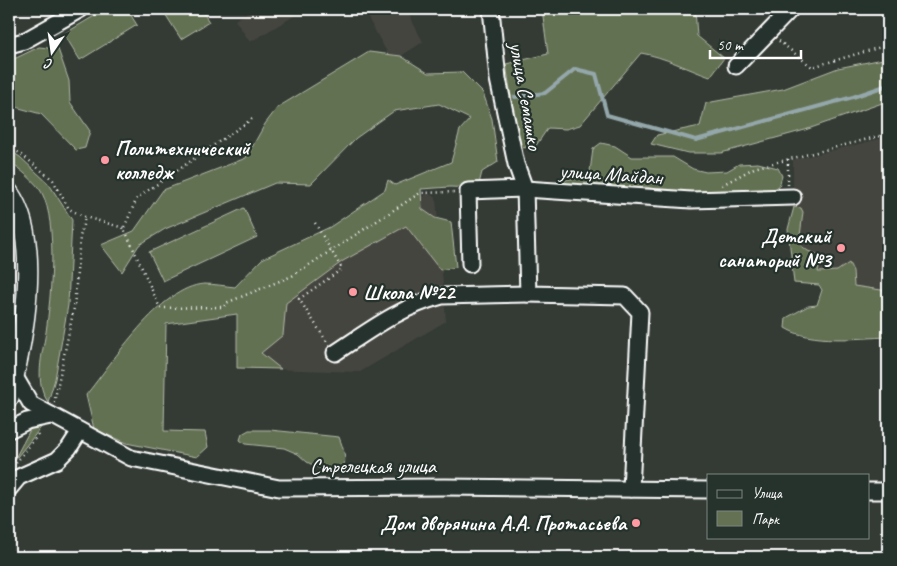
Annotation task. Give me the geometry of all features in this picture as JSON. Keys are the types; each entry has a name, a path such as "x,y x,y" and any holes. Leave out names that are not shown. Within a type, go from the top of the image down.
{"main road":[{"path":"9,193 19,207 27,241 27,286 9,397"}],"street":[{"path":"9,45 24,41 81,9"},
{"name":"улица Семашко","path":"491,9 498,79 516,164 525,189 528,294"},
{"path":"736,66 790,9"},
{"name":"улица Майдан","path":"468,192 525,189 691,200 791,197"},
{"path":"468,192 470,264"},
{"path":"335,354 400,310 442,296 528,294 625,296 640,312 631,489"},
{"name":"Стрелецкая улица","path":"14,375 31,404 131,458 280,488 445,487 707,490"},
{"path":"9,430 27,421 51,416"},
{"path":"9,490 18,477 57,460 69,448 80,431"},
{"path":"870,491 888,492"}],"path":[{"path":"769,32 812,67 888,46"},
{"path":"252,119 137,198 124,228 160,308 224,307 226,303 292,276 420,193 468,192"},
{"path":"715,188 754,168 888,134"},
{"path":"9,147 22,154 53,180 69,209 85,217 124,228"},
{"path":"788,159 791,197"},
{"path":"14,466 51,416 74,308 80,237 85,217"},
{"path":"315,223 342,269 299,299 335,354"}],"shaded area":[{"path":"254,9 306,9 250,42 235,20"},
{"path":"363,9 406,9 423,42 401,56 388,54"},
{"name":"Детский санаторий №3","path":"888,137 888,329 821,328 821,285 794,284 793,160"},
{"name":"Школа №22","path":"428,193 436,198 446,321 360,372 237,368 237,302 334,257"}],"green space":[{"path":"106,9 127,9 137,25 80,60 64,34"},
{"path":"162,9 201,9 209,22 181,39"},
{"path":"542,9 695,9 697,36 724,58 710,77 667,60 641,53 580,125 566,129 548,128 535,147 519,148 506,64 548,54"},
{"path":"39,47 58,49 69,81 70,102 90,131 85,148 76,150 41,114 12,106 14,59"},
{"path":"369,52 401,56 428,73 462,72 483,93 492,119 498,162 482,172 478,188 421,189 422,209 435,218 451,222 456,267 440,270 406,226 343,261 286,303 283,335 261,353 281,369 237,368 237,314 166,324 164,431 205,432 208,447 197,457 126,443 94,429 86,395 139,328 171,298 187,288 204,284 235,287 262,259 330,227 385,190 388,180 395,185 451,162 460,130 470,119 439,104 394,111 356,138 311,184 275,183 165,229 139,245 122,272 101,245 134,231 163,190 246,158 265,124 278,107"},
{"path":"888,58 888,101 805,130 721,153 688,153 651,144 657,135 700,126 706,103 783,89 838,68"},
{"path":"601,143 615,146 632,157 673,157 693,169 706,172 727,171 739,164 758,163 778,168 782,176 779,186 771,191 698,192 679,195 646,187 590,192 558,186 568,179 589,179 593,149"},
{"path":"9,150 20,157 49,184 72,220 68,305 55,379 48,402 41,386 40,368 48,317 51,281 52,241 50,223 42,193 36,184 9,162"},
{"path":"794,207 801,208 803,212 799,244 808,251 822,256 818,272 837,271 849,263 853,271 854,286 888,291 888,337 821,338 796,333 785,328 786,318 808,306 817,305 822,290 819,285 794,283 788,229"},
{"path":"244,208 257,237 163,281 149,252"},
{"path":"43,425 13,462 32,426"},
{"path":"249,430 270,430 339,437 344,454 344,466 342,470 321,469 307,462 298,454 284,448 245,444 240,440 242,434"}],"waterway":[{"path":"515,97 545,93 575,69 596,74 607,115 696,140 853,97 888,85"}],"place":[{"name":"Политехнический колледж","path":"105,160"},
{"name":"Детский санаторий №3","path":"841,248"},
{"name":"Школа №22","path":"353,292"},
{"name":"Дом дворянина А.А. Протасьева","path":"636,523"}]}
